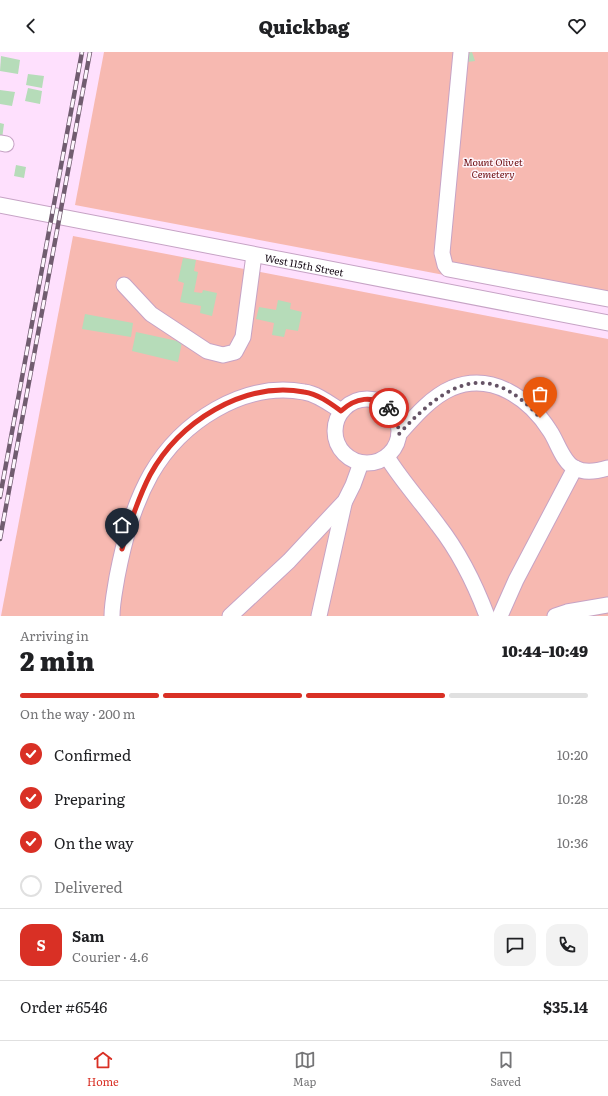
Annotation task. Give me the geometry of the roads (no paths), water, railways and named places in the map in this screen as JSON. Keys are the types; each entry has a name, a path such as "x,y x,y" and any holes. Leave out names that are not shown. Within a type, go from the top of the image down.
{"street":[{"path":"461,52 442,253 445,265 448,269 608,299"},
{"name":"West 115th Street","path":"0,206 608,323"},
{"path":"124,285 151,314 207,351 223,355 235,352 243,337 254,255"},
{"path":"399,434 424,408 452,388 468,384 484,383 499,386 515,394 528,404 550,430 567,462 575,468 589,471 608,468"},
{"path":"112,616 112,606 122,549 137,504 151,474 165,452 202,418 227,403 246,395 264,390 305,392 323,399 341,411"},
{"path":"369,399 379,401 388,406 398,423 399,434 397,442 387,457 370,463 361,463 350,459 342,452 336,442 335,426 341,411 349,404 358,400 369,399"},
{"path":"387,457 399,476 439,525 458,554 487,616"},
{"path":"319,616 345,501 361,463"},
{"path":"500,616 516,580 575,468"},
{"path":"230,616 289,561 345,501"},
{"path":"555,616 608,605"}],"railway":[{"path":"0,497 82,52"},
{"path":"0,539 90,52"}],"park label":[{"name":"Mount Olivet Cemetery","path":"493,166"}]}
